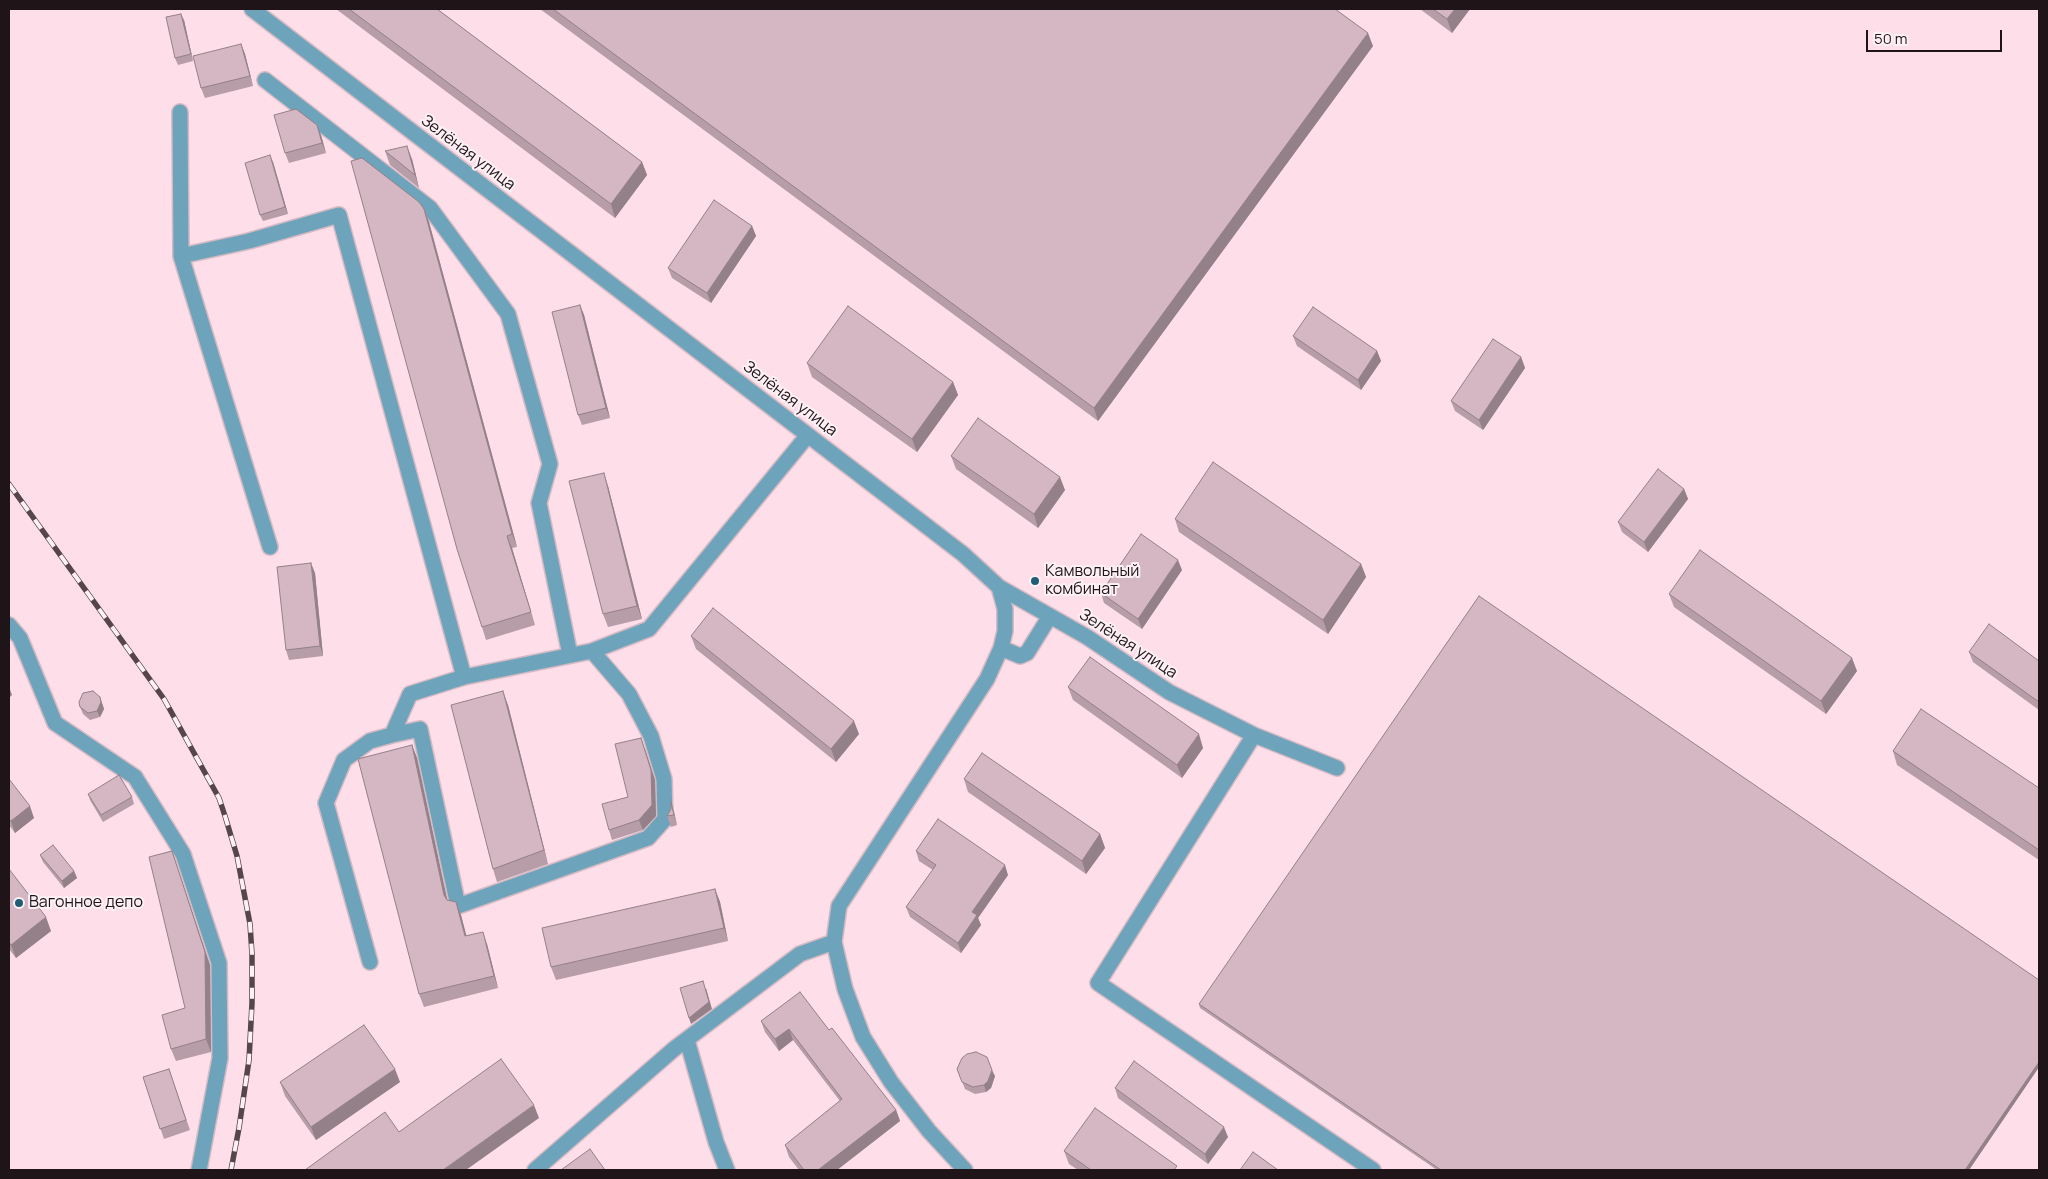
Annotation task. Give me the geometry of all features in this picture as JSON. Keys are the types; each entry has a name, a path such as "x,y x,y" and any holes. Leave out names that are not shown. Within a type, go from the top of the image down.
{"street":[{"name":"Зелёная улица","path":"252,9 963,554 999,587 1087,637 1170,692 1254,734 1337,768"},
{"path":"265,80 430,208 508,314 550,464 539,503 570,655"},
{"path":"180,112 181,256 270,547"},
{"path":"181,256 339,216 464,677"},
{"path":"392,734 410,694 464,677 592,651 649,629 808,436"},
{"path":"965,1170 929,1132 891,1082 863,1037 845,989 834,942 839,906 987,679 1001,648 1005,631 1006,609 999,587"},
{"path":"1001,648 1020,656 1027,653 1050,616"},
{"path":"9,625 20,638 55,722 135,776 183,854 218,964 220,1058 199,1170"},
{"path":"370,962 326,804 344,760 370,741 392,734 420,729 458,906 648,838 665,819 664,778 651,736 629,694 592,651"},
{"path":"1254,734 1098,983 1373,1170"},
{"path":"536,1170 687,1040 800,954 834,942"},
{"path":"687,1040 716,1142 727,1170"}],"building":[{"path":"349,9 437,9 642,162 611,204"},
{"path":"553,9 1335,9 1368,33 1094,408"},
{"path":"1433,9 1455,9 1447,19"},
{"path":"181,14 191,54 175,58 166,17"},
{"path":"241,44 250,76 201,88 193,56"},
{"path":"296,109 317,125 322,143 285,153 274,115"},
{"path":"407,146 415,175 385,151"},
{"path":"270,155 285,207 260,215 245,163"},
{"path":"362,158 419,202 424,209 512,534 507,536 531,612 482,627 457,549 351,161"},
{"path":"714,200 752,226 707,293 668,268"},
{"path":"580,305 606,408 578,415 552,312"},
{"path":"848,306 953,382 912,439 807,363"},
{"path":"1313,307 1377,351 1358,380 1293,336"},
{"path":"1493,339 1521,357 1479,420 1451,401"},
{"path":"978,418 1060,477 1034,514 951,456"},
{"path":"1213,462 1361,564 1323,620 1175,519"},
{"path":"1658,469 1684,489 1644,542 1618,522"},
{"path":"604,473 637,606 603,614 569,481"},
{"path":"1141,534 1178,560 1138,619 1101,593"},
{"path":"1700,550 1852,658 1821,701 1669,594"},
{"path":"311,563 320,646 286,650 277,567"},
{"path":"1479,596 2039,980 2039,1062 1965,1170 1441,1170 1199,1004"},
{"path":"713,608 854,721 831,749 691,636"},
{"path":"1989,624 2039,661 2039,702 1969,652"},
{"path":"1090,657 1199,734 1177,765 1068,687"},
{"path":"93,691 100,697 101,702 97,711 88,713 80,707 79,702 83,693"},
{"path":"503,691 544,850 493,869 451,705"},
{"path":"1921,709 2039,788 2039,850 1893,751"},
{"path":"641,738 651,770 652,805 639,820 609,830 602,804 628,797 615,744"},
{"path":"412,745 444,895 447,900 456,902 465,936 483,932 494,976 419,994 358,759"},
{"path":"982,753 1100,834 1082,861 964,779"},
{"path":"119,775 132,797 101,815 88,794"},
{"path":"9,779 30,806 11,821 9,819"},
{"path":"671,802 674,815 667,816 671,809"},
{"path":"938,819 1005,865 972,912 977,915 958,943 906,907 936,865 916,851"},
{"path":"53,845 74,871 62,881 40,855"},
{"path":"172,851 205,952 206,1039 171,1049 162,1015 185,1008 149,857"},
{"name":"Вагонное депо","path":"9,869 46,917 11,945 9,942"},
{"path":"715,889 724,928 551,967 542,928"},
{"path":"703,981 709,1002 689,1018 680,988"},
{"path":"800,992 829,1030 832,1028 896,1110 818,1170 804,1170 785,1145 842,1099 789,1029 775,1039 761,1021"},
{"path":"364,1025 395,1069 311,1127 280,1082"},
{"path":"976,1052 987,1057 992,1070 988,1081 984,1085 973,1087 962,1082 957,1069 962,1058 967,1054"},
{"path":"501,1059 534,1105 443,1170 305,1170 385,1112 399,1132"},
{"path":"1134,1061 1224,1127 1205,1154 1115,1088"},
{"path":"169,1069 186,1120 160,1129 143,1077"},
{"path":"1095,1108 1177,1166 1174,1170 1091,1170 1064,1151"},
{"path":"590,1149 605,1170 561,1170"},
{"path":"1253,1152 1278,1170 1240,1170"}],"railway":[{"path":"9,484 164,699 219,798 225,816 237,856 250,924 252,954 249,1060 231,1170"}],"place":[{"name":"Камвольный комбинат","path":"1035,581"},
{"name":"Вагонное депо","path":"19,903"}]}
